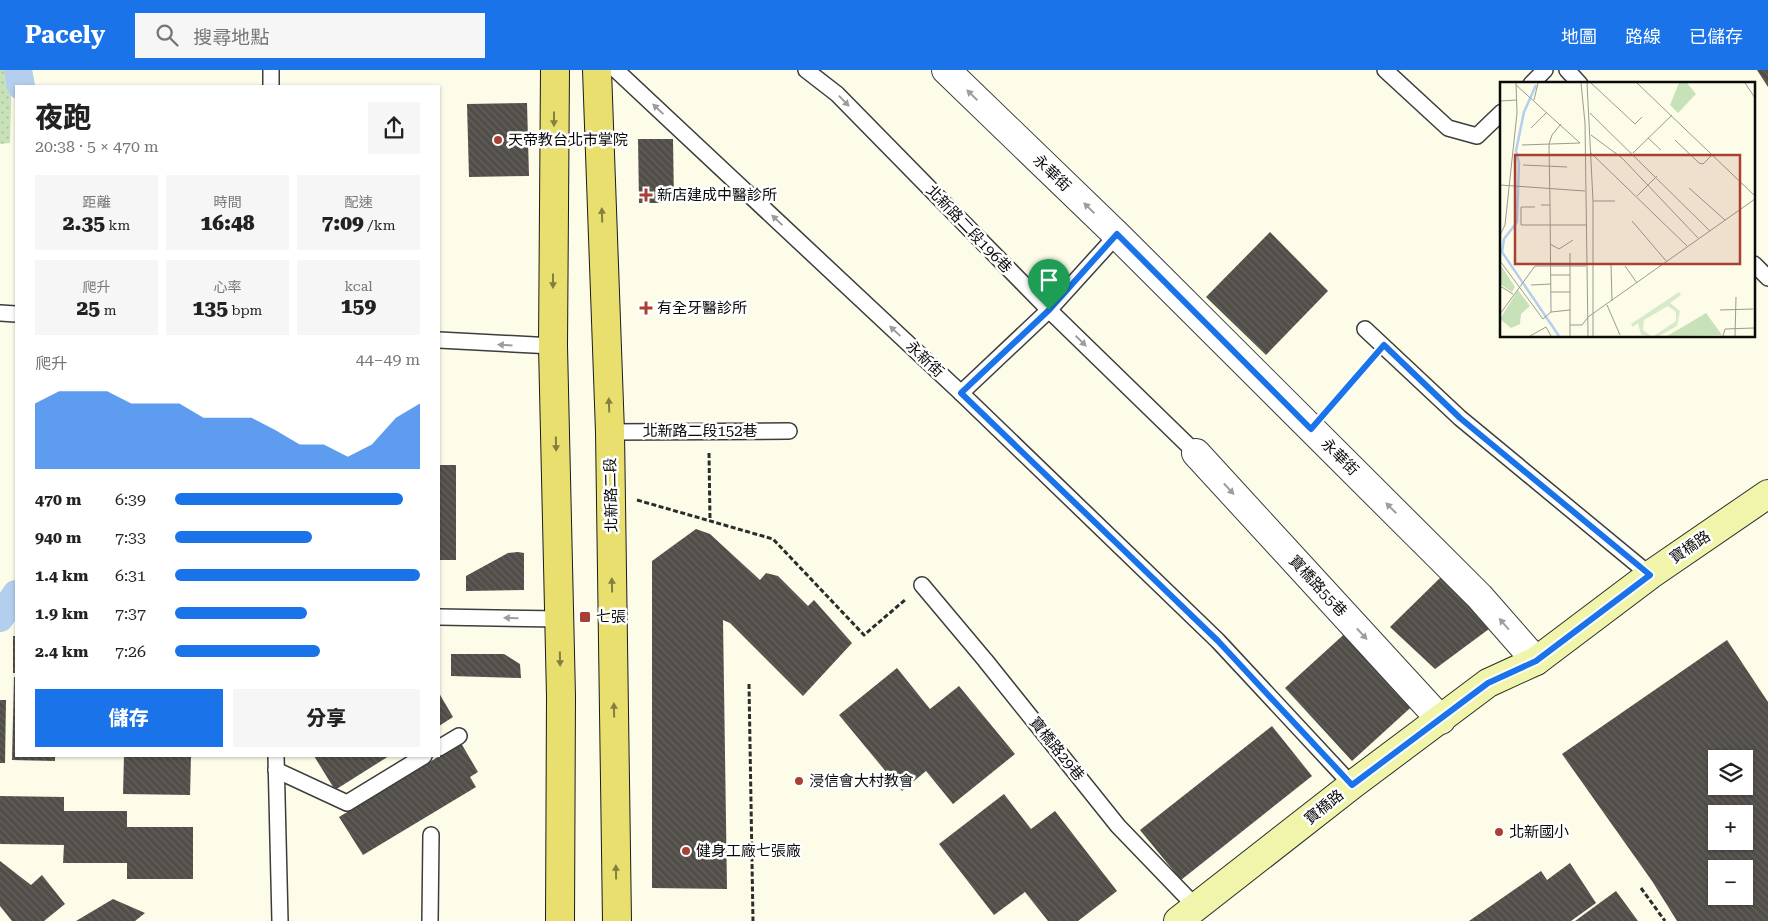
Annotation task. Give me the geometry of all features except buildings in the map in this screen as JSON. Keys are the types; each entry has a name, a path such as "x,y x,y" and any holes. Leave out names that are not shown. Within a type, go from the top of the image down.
{"main road":[{"path":"555,70 553,346 560,619 560,921"},
{"name":"北新路二段","path":"597,70 610,432 617,921"}],"street":[{"name":"永華街","path":"946,70 1117,234 1479,596 1536,661"},
{"name":"寶橋路55巷","path":"1196,453 1441,720"},
{"name":"寶橋路","path":"1188,914 1352,785 1488,683 1536,661 1650,575 1768,494"}],"lane":[{"path":"271,70 271,85"},
{"name":"永新街","path":"616,70 961,393 1218,641 1352,785"},
{"name":"北新路二段196巷","path":"806,70 837,94 1049,310 1196,453"},
{"path":"1385,70 1448,128 1477,136 1500,114"},
{"path":"1533,82 1545,70"},
{"path":"1567,70 1578,82"},
{"path":"961,393 1049,310 1117,234"},
{"path":"1756,266 1768,278"},
{"path":"1365,329 1460,418 1650,575"},
{"path":"440,340 553,346"},
{"name":"北新路二段152巷","path":"610,432 789,431"},
{"name":"寶橋路29巷","path":"922,584 1188,914"},
{"path":"440,617 560,619"},
{"path":"440,747 459,736"},
{"path":"276,763 347,803 422,757"},
{"path":"276,763 280,921"},
{"path":"430,921 431,835"}],"path":[{"path":"1311,429 1384,345"},
{"path":"709,430 710,520"},
{"path":"610,491 773,539 864,635 922,584"},
{"path":"749,684 753,921"},
{"path":"1640,888 1665,921"}],"green space":[{"path":"0,70 12,70 10,143 0,144"}],"waterway":[{"path":"18,70 21,85"},
{"path":"0,618 15,596"}],"place":[{"name":"天帝教台北市掌院","path":"498,140"},
{"name":"新店建成中醫診所","path":"646,195"},
{"name":"有全牙醫診所","path":"646,308"},
{"name":"七張","path":"585,617"},
{"name":"浸信會大村教會","path":"799,781"},
{"name":"北新國小","path":"1499,832"},
{"name":"健身工廠七張廠","path":"686,851"}],"route":[{"path":"1117,234 1311,429 1384,345 1460,418 1650,575 1536,661 1488,683 1352,785 1218,641 961,393 1049,310 1117,234"}]}
